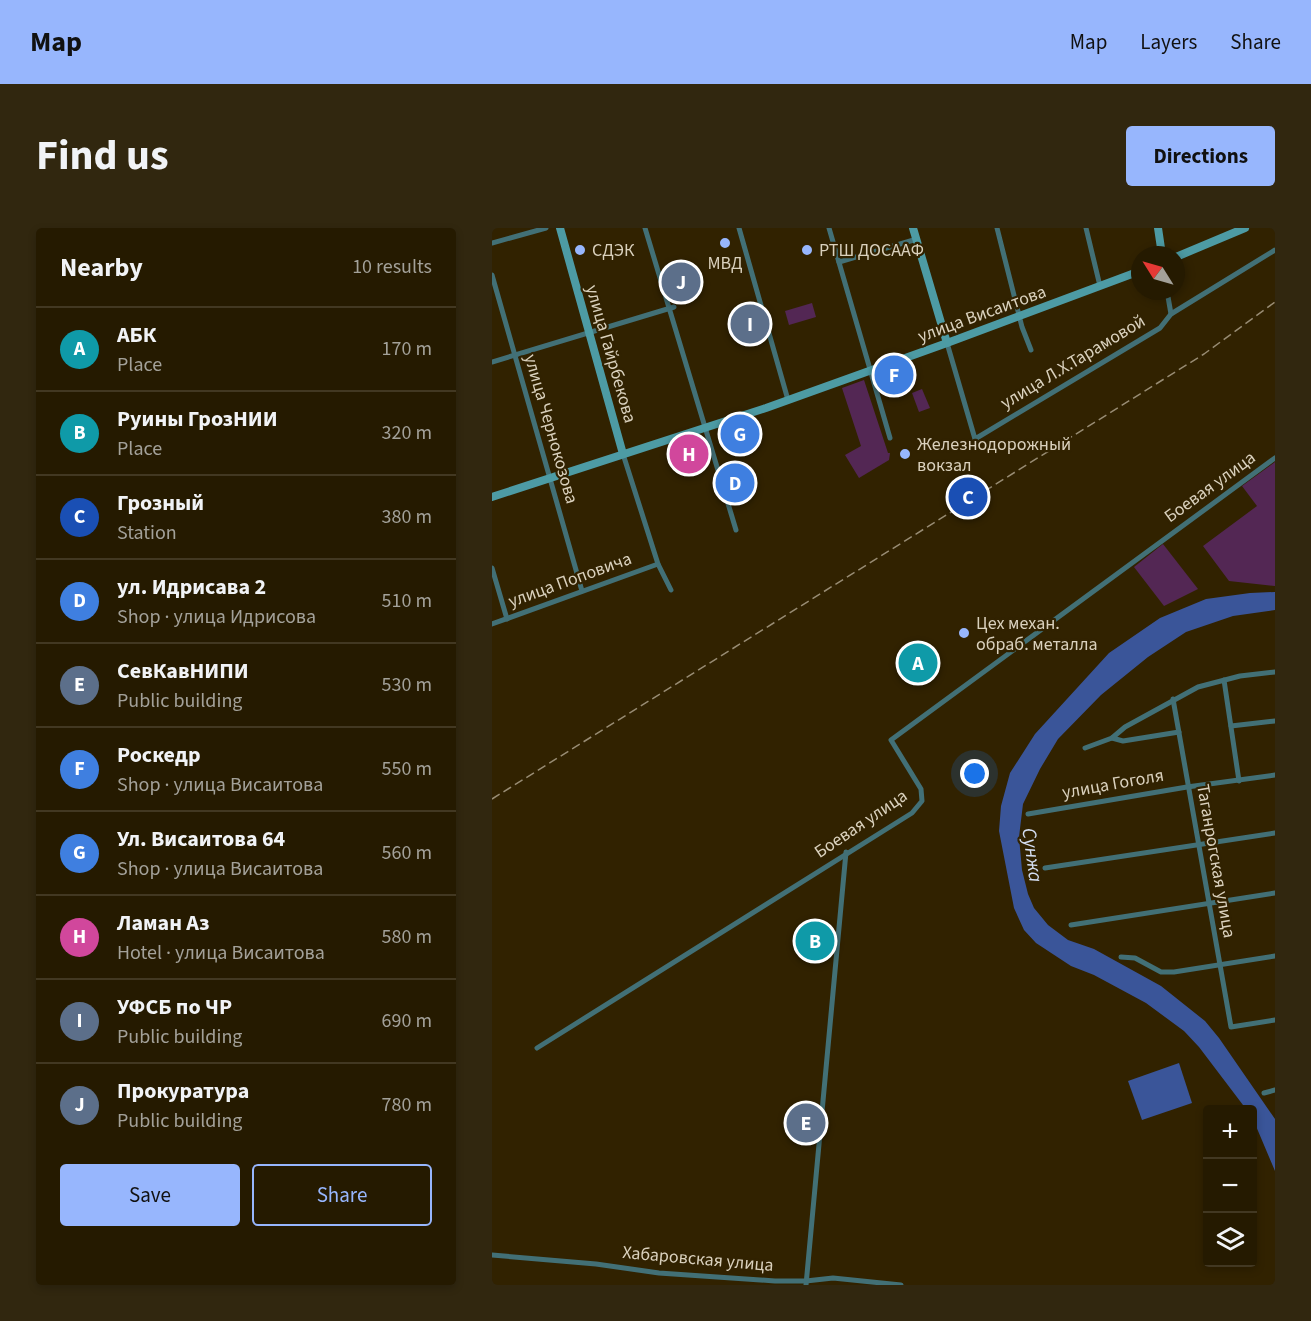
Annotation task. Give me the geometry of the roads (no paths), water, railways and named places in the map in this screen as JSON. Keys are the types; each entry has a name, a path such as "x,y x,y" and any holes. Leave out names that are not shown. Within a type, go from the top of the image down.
{"main road":[{"name":"улица Гайрбекова","path":"560,228 623,454"},
{"path":"913,228 947,344"},
{"path":"1158,228 1161,246"},
{"path":"1185,253 1233,230 1245,228"},
{"name":"улица Висаитова","path":"492,497 788,400 947,344 1131,274"}],"street":[{"path":"492,243 546,228"},
{"path":"645,228 671,308 736,530"},
{"path":"739,228 788,400"},
{"path":"829,228 891,438"},
{"path":"997,228 1019,316 1031,350"},
{"path":"1086,228 1101,286"},
{"path":"839,262 917,239"},
{"name":"улица Л.Х.Тарамовой","path":"947,344 975,439 1160,328 1171,314 1275,250"},
{"name":"улица Чернокозова","path":"492,275 582,591"},
{"path":"1169,300 1171,314"},
{"path":"492,362 671,308"},
{"path":"623,454 658,564 671,590"},
{"name":"Боевая улица","path":"537,1048 846,852 912,813 922,801 921,789 891,740 1275,458"},
{"name":"улица Поповича","path":"492,624 658,564"},
{"path":"492,568 507,619"},
{"path":"1085,748 1112,738 1125,727 1198,687 1224,680 1275,672"},
{"path":"1224,680 1239,781"},
{"name":"Таганрогская улица","path":"1173,699 1230,1027 1275,1020"},
{"path":"1231,726 1275,721"},
{"path":"1112,738 1123,741 1179,732"},
{"name":"улица Гоголя","path":"1028,814 1187,786 1275,775"},
{"path":"1045,868 1275,833"},
{"path":"806,1283 846,852"},
{"path":"1071,925 1275,893"},
{"path":"1121,957 1135,958 1161,972 1275,956"},
{"path":"1264,1093 1275,1090"},
{"name":"Хабаровская улица","path":"492,1255 596,1264 659,1273 806,1283 833,1278 901,1285"}],"water":[{"path":"1275,592 1275,610 1233,616 1186,632 1148,657 1101,695 1058,739 1023,804 1019,837 1022,870 1028,894 1034,908 1048,925 1068,940 1094,949 1161,986 1205,1021 1219,1038 1275,1119 1275,1171 1257,1128 1257,1105 1243,1105 1184,1031 1146,1003 1094,975 1071,966 1036,943 1024,930 1014,908 999,831 1001,806 1010,773 1035,734 1109,653 1160,618 1206,599"},
{"path":"1179,1063 1192,1103 1142,1120 1128,1081"}],"railway":[{"path":"492,799 1204,354 1275,302"}],"place":[{"name":"МВД","path":"725,243"},
{"name":"СДЭК","path":"580,250"},
{"name":"РТШ ДОСААФ","path":"807,250"},
{"name":"Прокуратура","path":"681,282"},
{"name":"УФСБ по ЧР","path":"750,324"},
{"name":"Роскедр","path":"894,375"},
{"name":"Ул. Висаитова 64","path":"740,434"},
{"name":"Ламан Аз","path":"689,454"},
{"name":"Железнодорожный вокзал","path":"905,454"},
{"name":"ул. Идрисава 2","path":"735,483"},
{"name":"Грозный","path":"968,497"},
{"name":"Цех механ. обраб. металла","path":"964,633"},
{"name":"АБК","path":"918,663"},
{"name":"Руины ГрозНИИ","path":"815,941"},
{"name":"СевКавНИПИ","path":"806,1123"}],"water label":[{"name":"Сунжа","path":"1032,855"}]}
